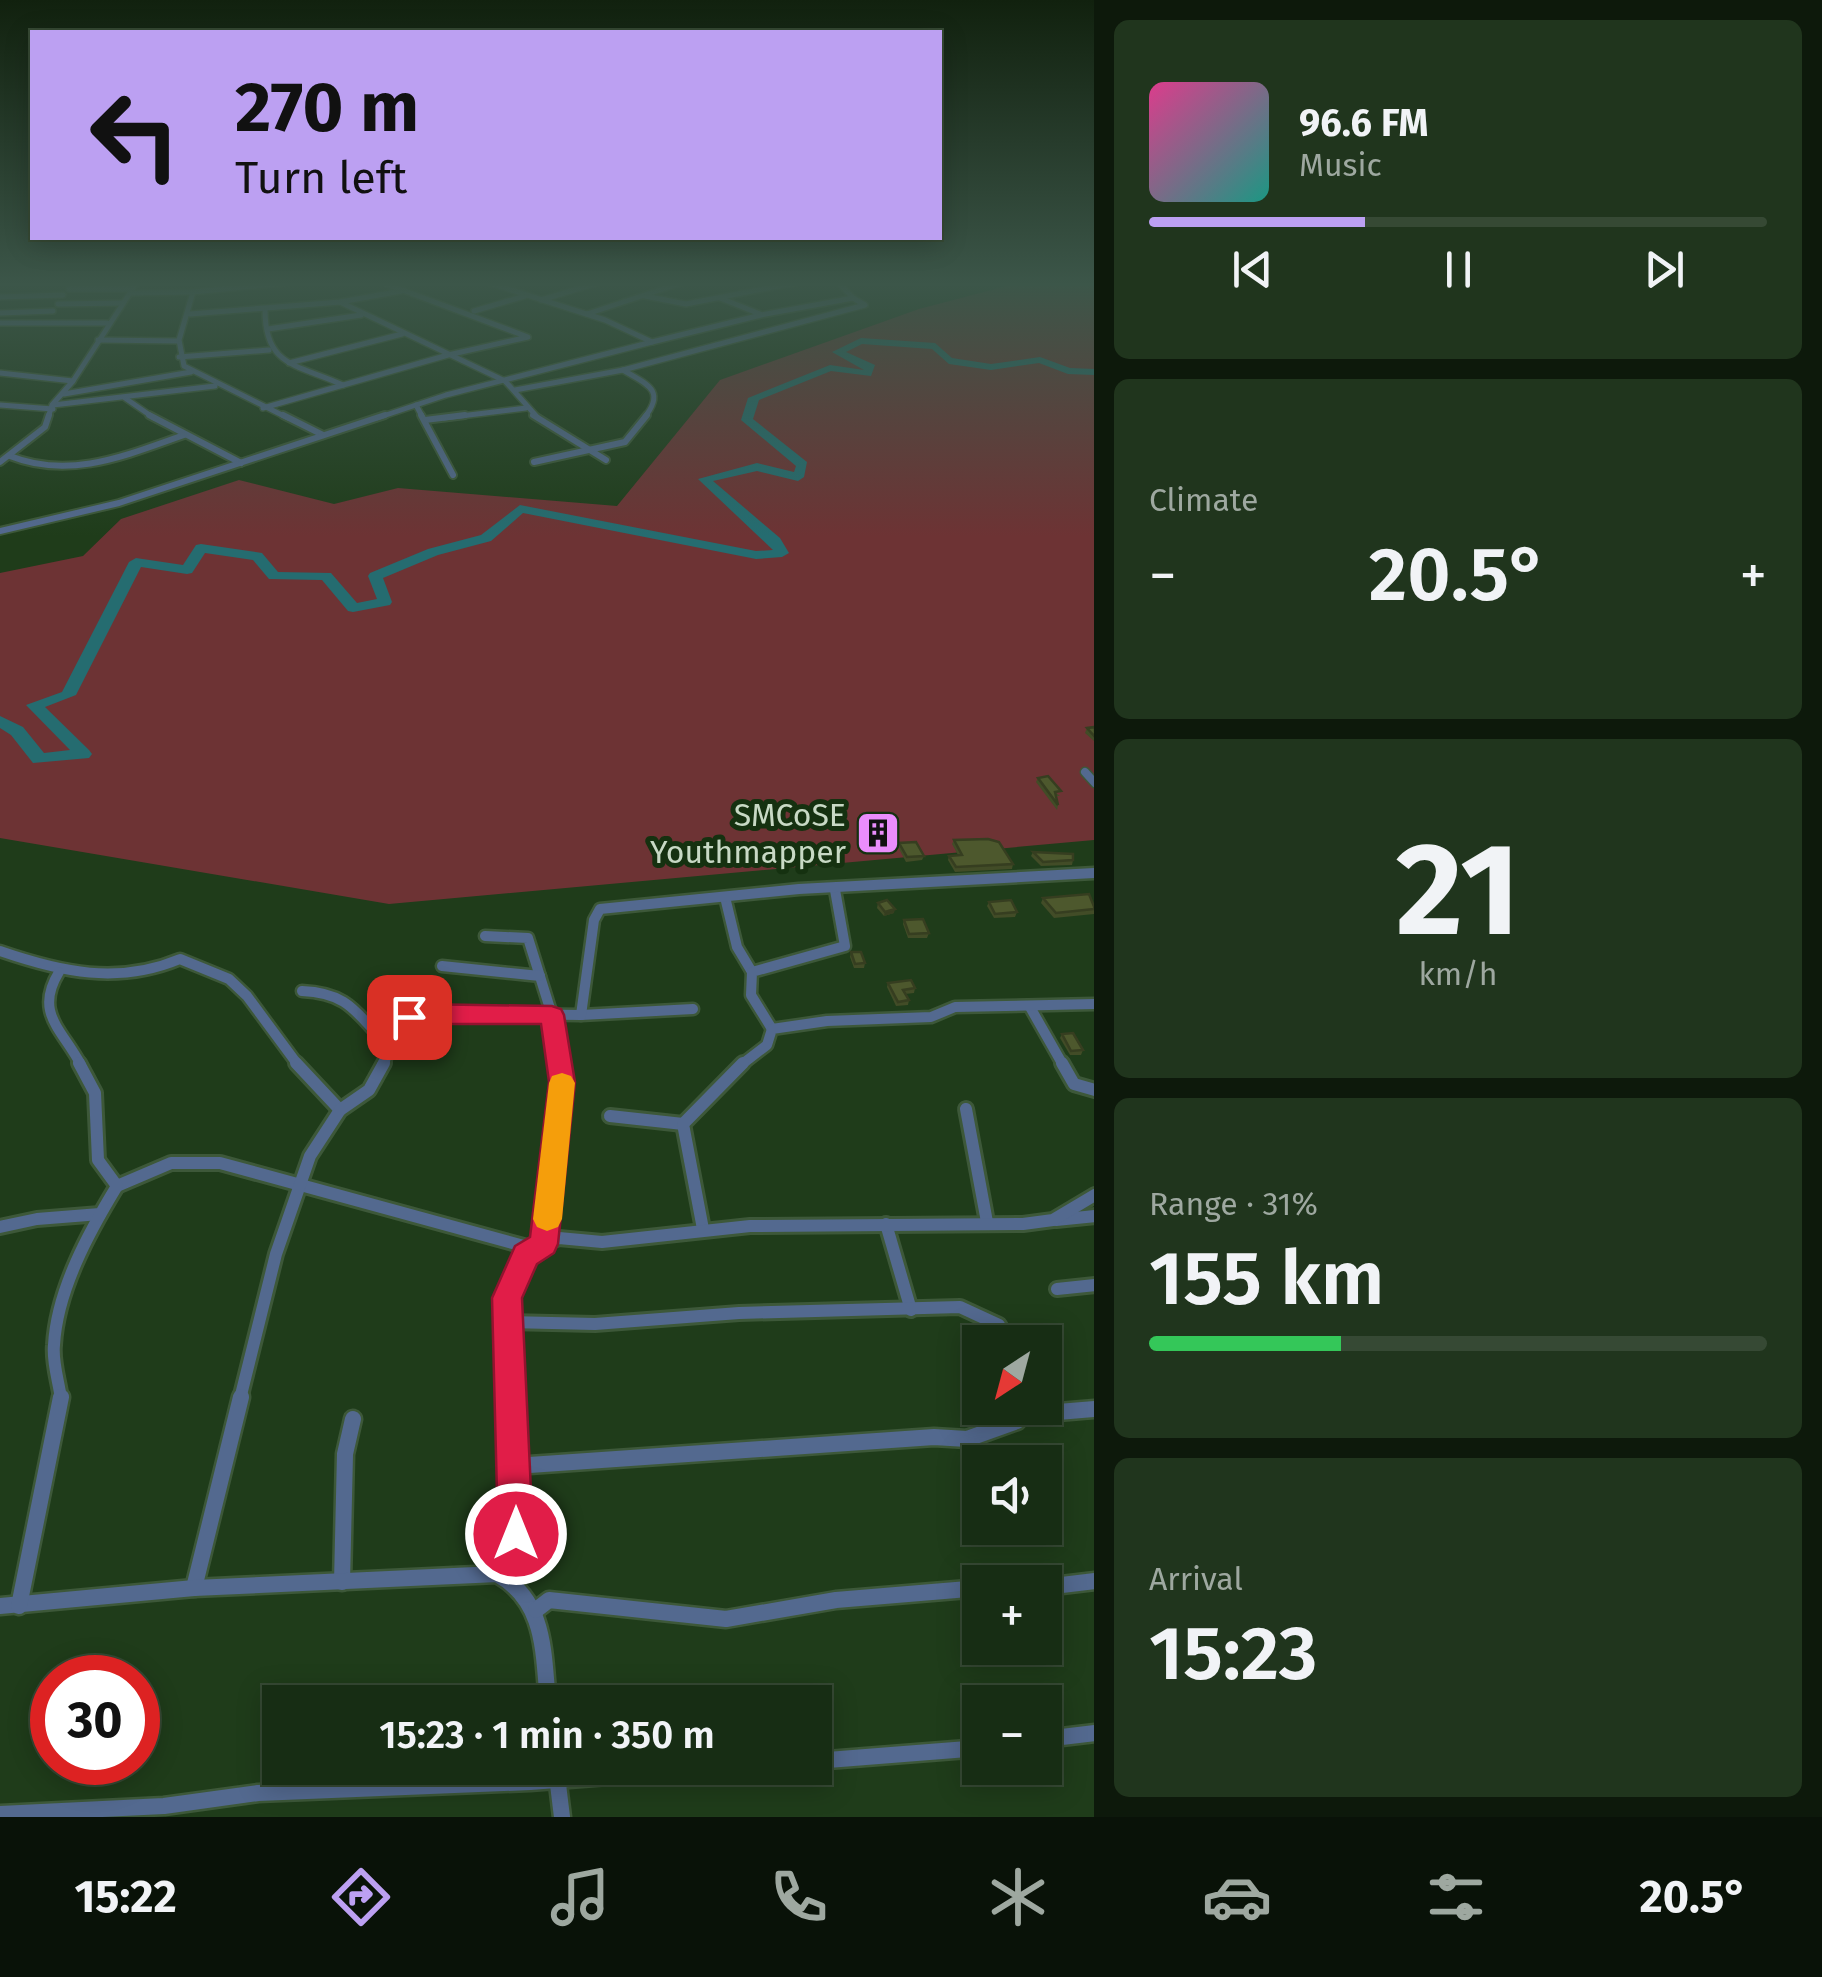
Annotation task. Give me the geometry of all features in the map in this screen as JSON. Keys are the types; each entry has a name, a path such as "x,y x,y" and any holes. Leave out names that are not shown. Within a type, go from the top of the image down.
{"street":[{"path":"0,462 45,427 53,407 82,367"},
{"path":"187,367 262,408 324,435"},
{"path":"298,367 343,386"},
{"path":"262,408 408,367"},
{"path":"474,367 505,381 526,408 606,460"},
{"path":"0,531 119,503 416,405 560,367"},
{"path":"514,390 634,367"},
{"path":"548,370 570,382"},
{"path":"534,462 625,442 654,406 655,395 650,386 624,370"},
{"path":"64,394 191,372"},
{"path":"0,373 73,381"},
{"path":"0,406 53,407 218,385"},
{"path":"125,398 184,435 241,463"},
{"path":"416,405 454,475"},
{"path":"425,420 526,408"},
{"path":"10,456 35,463 83,465 184,435"},
{"path":"552,448 570,452"},
{"path":"1085,772 1094,783"},
{"path":"581,1015 594,920 600,909 1094,873"},
{"path":"752,972 845,946 836,890"},
{"path":"726,897 737,947 752,972"},
{"path":"486,936 528,938 552,1015 562,1082 537,1246 512,1284 506,1322 516,1534 504,1577"},
{"path":"0,951 60,972 86,976 157,968 180,959 229,979 247,996 290,1058 340,1110"},
{"path":"442,966 540,976"},
{"path":"60,972 48,990 48,1017 69,1043 96,1093 98,1160 117,1186"},
{"path":"752,972 748,981 752,999 772,1028"},
{"path":"302,992 325,991 350,1001 374,1035 392,1049"},
{"path":"772,1028 827,1021 931,1018 955,1007 1094,1004"},
{"path":"1030,1007 1074,1084 1094,1090"},
{"path":"194,1588 276,1254 299,1185 318,1139 340,1110 369,1090 409,1017 416,1013 581,1015 693,1010"},
{"path":"683,1124 750,1056 767,1045 772,1028"},
{"path":"966,1110 987,1222"},
{"path":"610,1116 683,1124"},
{"path":"683,1124 703,1229"},
{"path":"20,1606 61,1399 53,1348 61,1303 100,1214 117,1186 161,1164 193,1160 264,1172 299,1185 537,1246 559,1238 630,1240 703,1229 1094,1216"},
{"path":"1053,1220 1094,1195"},
{"path":"0,1227 38,1219 100,1214"},
{"path":"886,1224 911,1310"},
{"path":"1058,1289 1094,1286"},
{"path":"506,1322 594,1324 739,1313 970,1308 1000,1325"},
{"path":"1062,1410 1094,1409"},
{"path":"342,1582 345,1454 353,1418"},
{"path":"515,1466 897,1439 967,1439 1007,1425"},
{"path":"0,1606 194,1588 480,1573 504,1577 524,1588 536,1610 546,1685"},
{"path":"1062,1585 1094,1581"},
{"path":"536,1610 549,1600 726,1619 836,1600 962,1590"},
{"path":"1062,1738 1094,1733"},
{"path":"832,1760 962,1749"},
{"path":"0,1814 164,1806 258,1792 448,1785"},
{"path":"558,1785 562,1817"}],"shaded area":[{"path":"757,367 1094,367 1094,840 389,904 0,838 0,573 83,556 121,519 239,480 334,504 398,488 617,506 720,380"}],"building":[{"path":"1048,776 1061,791 1055,792 1058,805 1038,778"},
{"path":"889,822 895,836 868,834 864,823"},
{"path":"954,840 999,842 1013,864 956,867 949,856 962,855"},
{"path":"916,842 924,856 907,857 899,843"},
{"path":"1033,852 1073,854 1073,860 1043,862"},
{"path":"1089,894 1094,909 1056,913 1043,898"},
{"path":"887,900 895,909 885,912 878,903"},
{"path":"1011,900 1017,912 995,914 989,902"},
{"path":"923,919 929,933 909,934 904,920"},
{"path":"851,952 861,952 865,963 855,964"},
{"path":"911,980 915,988 903,990 909,1000 898,1002 888,983"},
{"path":"1073,1033 1083,1050 1071,1051 1062,1034"}],"waterway":[{"path":"0,721 17,731 39,759 83,754 34,705 68,695 136,562 187,570 201,548 257,556 274,576 326,576 353,608 385,602 375,576 433,552 486,538 520,509 756,555 782,553 775,541 704,479 757,467 798,477 803,465 747,420 754,398 830,368 867,374 871,367"},
{"path":"1057,367 1094,372"}],"slow traffic":[{"path":"547,1219 562,1083"}],"place":[{"name":"SMCoSE Youthmapper","path":"878,833"}],"route":[{"path":"409,1017 416,1013 552,1015 562,1082 544,1244 531,1248 507,1298 516,1534"}]}
